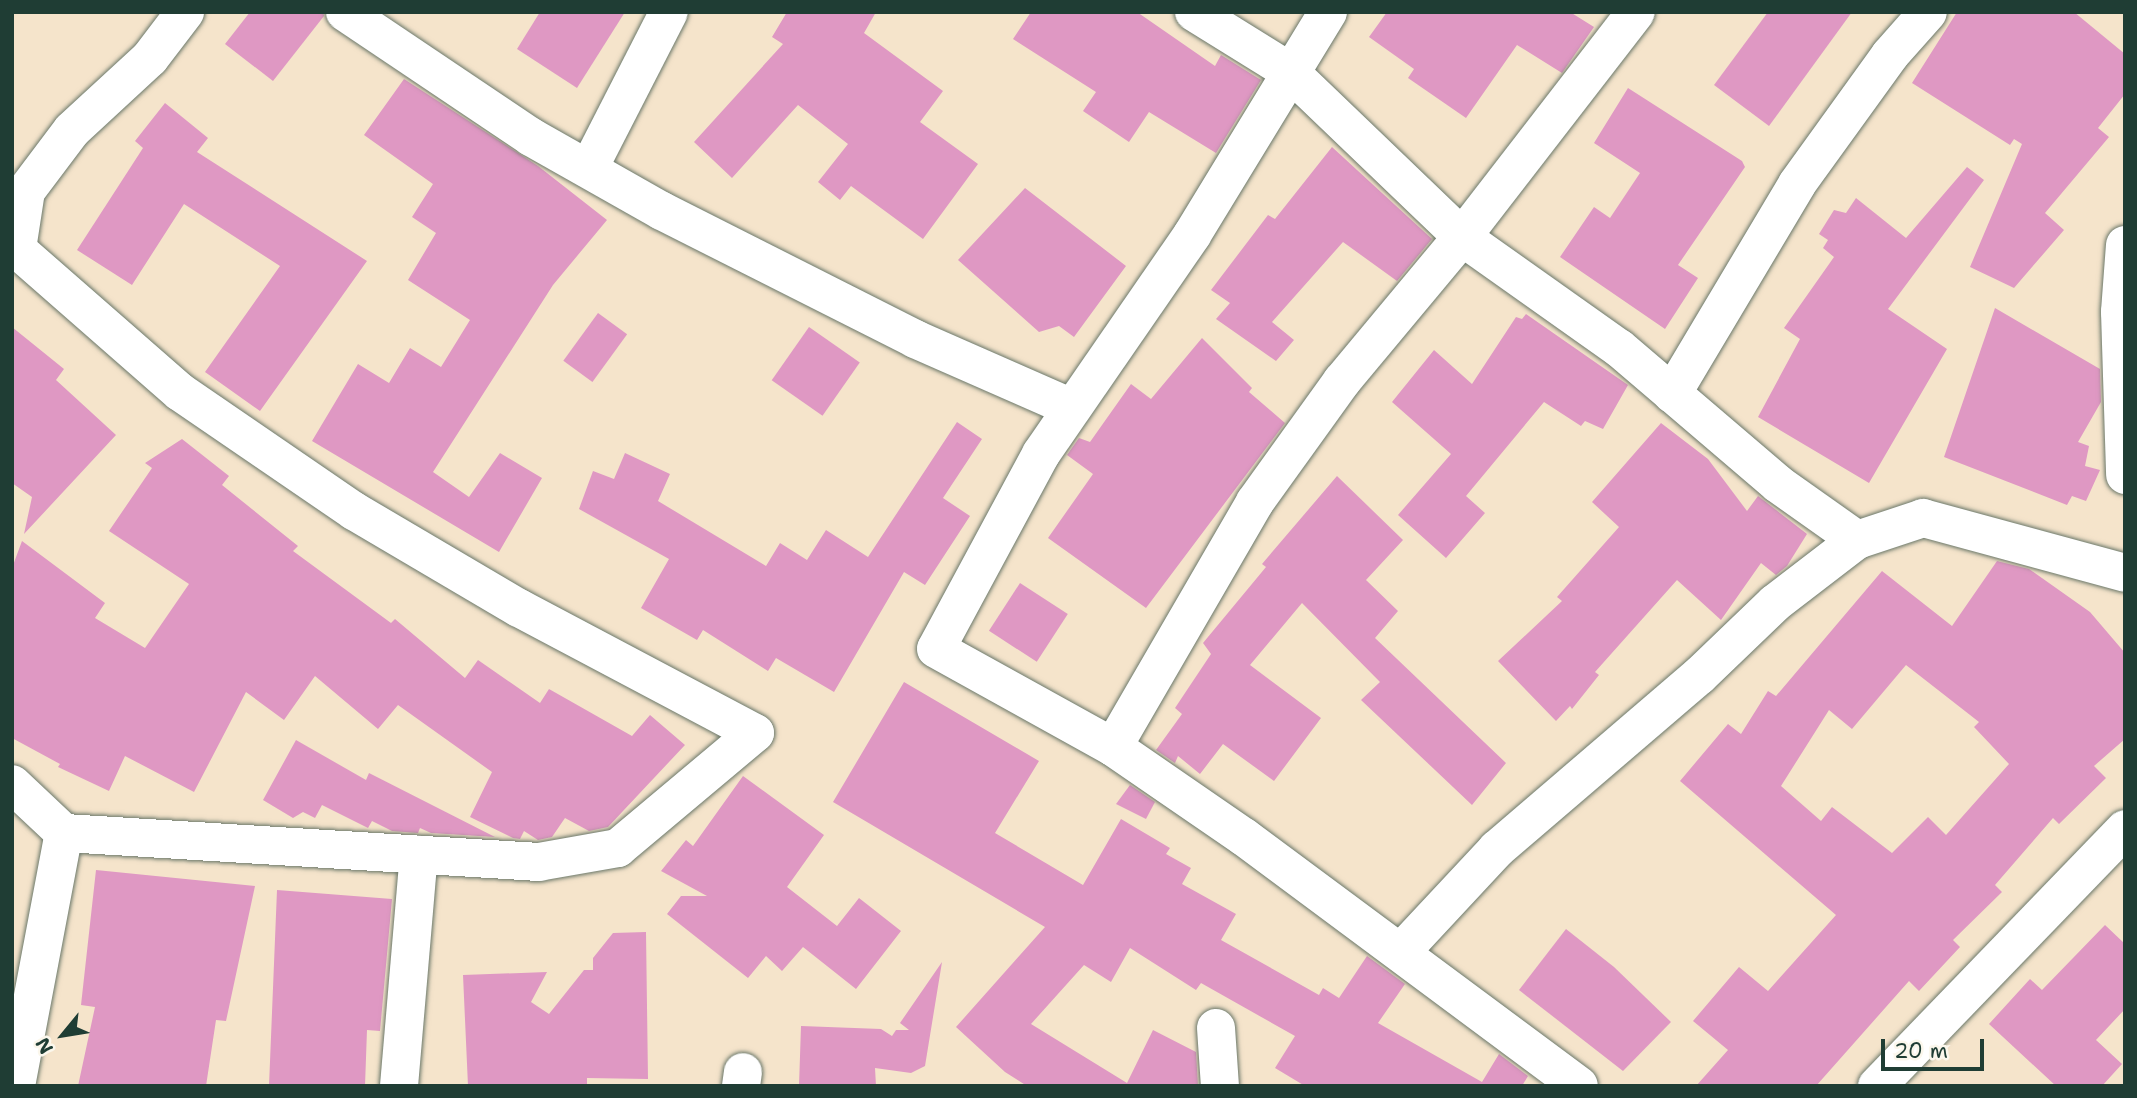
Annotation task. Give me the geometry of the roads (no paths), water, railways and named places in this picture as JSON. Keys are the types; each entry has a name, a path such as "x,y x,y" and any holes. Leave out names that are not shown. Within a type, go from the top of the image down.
{"street":[{"path":"12,784 64,833 539,862 618,848 755,733 519,608 354,511 180,392 15,247 26,191 72,130 150,58 185,12"},
{"path":"345,12 531,136 662,211 906,335 1070,407"},
{"path":"589,168 669,12"},
{"path":"1194,12 1290,71 1462,237 1619,348 1778,484 1857,540"},
{"path":"1328,12 1192,235 1125,337 1070,407 936,649 1113,747 1401,952 1579,1086"},
{"path":"1113,747 1255,502 1342,381 1462,237 1636,12"},
{"path":"1672,394 1797,184 1890,55 1928,12"},
{"path":"2125,245 2120,312 2125,475"},
{"path":"1401,952 1497,849 1699,676 1775,603 1857,540 1923,518 2125,573"},
{"path":"1877,1086 2125,829"},
{"path":"16,1086 64,833"},
{"path":"399,1086 419,855"},
{"path":"1216,1028 1220,1086"}]}
